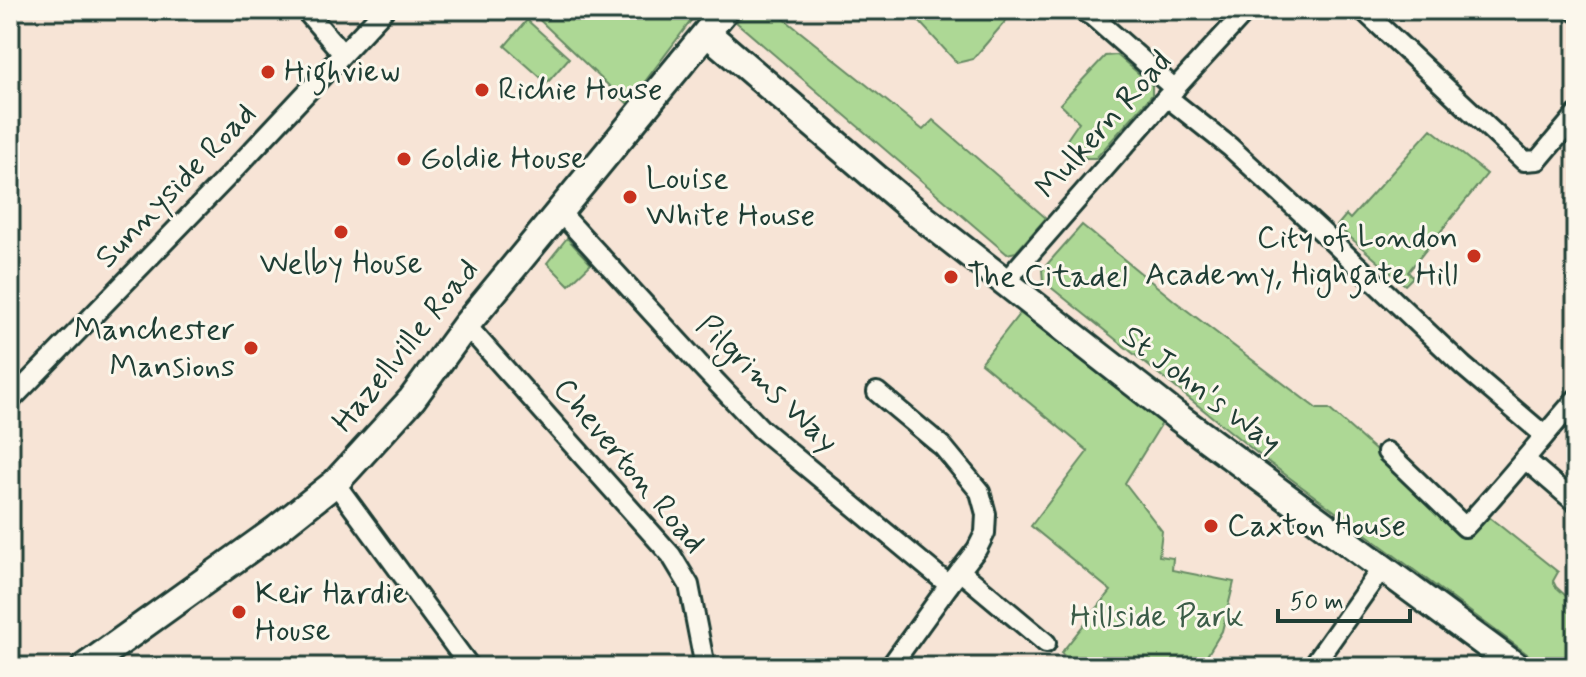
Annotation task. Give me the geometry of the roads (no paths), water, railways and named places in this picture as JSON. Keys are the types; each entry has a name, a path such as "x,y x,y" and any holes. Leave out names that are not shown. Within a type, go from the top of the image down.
{"street":[{"path":"305,10 342,53"},
{"name":"Sunnyside Road","path":"10,401 384,10"},
{"name":"Hazellville Road","path":"85,667 275,531 335,483 412,399 466,325 725,10"},
{"path":"1081,10 1092,16 1463,366 1544,435"},
{"name":"Mulkern Road","path":"1006,281 1247,10"},
{"path":"1363,10 1524,161 1538,160 1576,115"},
{"name":"St John's Way","path":"707,33 917,213 1175,415 1517,667"},
{"name":"Pilgrims Way","path":"559,211 761,429 955,578 1046,643"},
{"name":"Cheverton Road","path":"466,325 671,555 689,585 705,667"},
{"path":"877,392 943,447 980,492 986,514 985,533 977,549 897,664"},
{"path":"1387,452 1465,527 1576,399"},
{"path":"1526,460 1576,503"},
{"path":"335,483 470,667"},
{"path":"1312,667 1382,568"}],"place":[{"name":"Highview","path":"268,72"},
{"name":"Richie House","path":"482,90"},
{"name":"Goldie House","path":"404,159"},
{"name":"Louise White House","path":"630,197"},
{"name":"Welby House","path":"341,232"},
{"name":"City of London Academy, Highgate Hill","path":"1474,256"},
{"name":"The Citadel","path":"951,277"},
{"name":"Manchester Mansions","path":"251,348"},
{"name":"Caxton House","path":"1211,526"},
{"name":"Keir Hardie House","path":"239,612"}],"park label":[{"name":"Hillside Park","path":"1157,617"}]}
